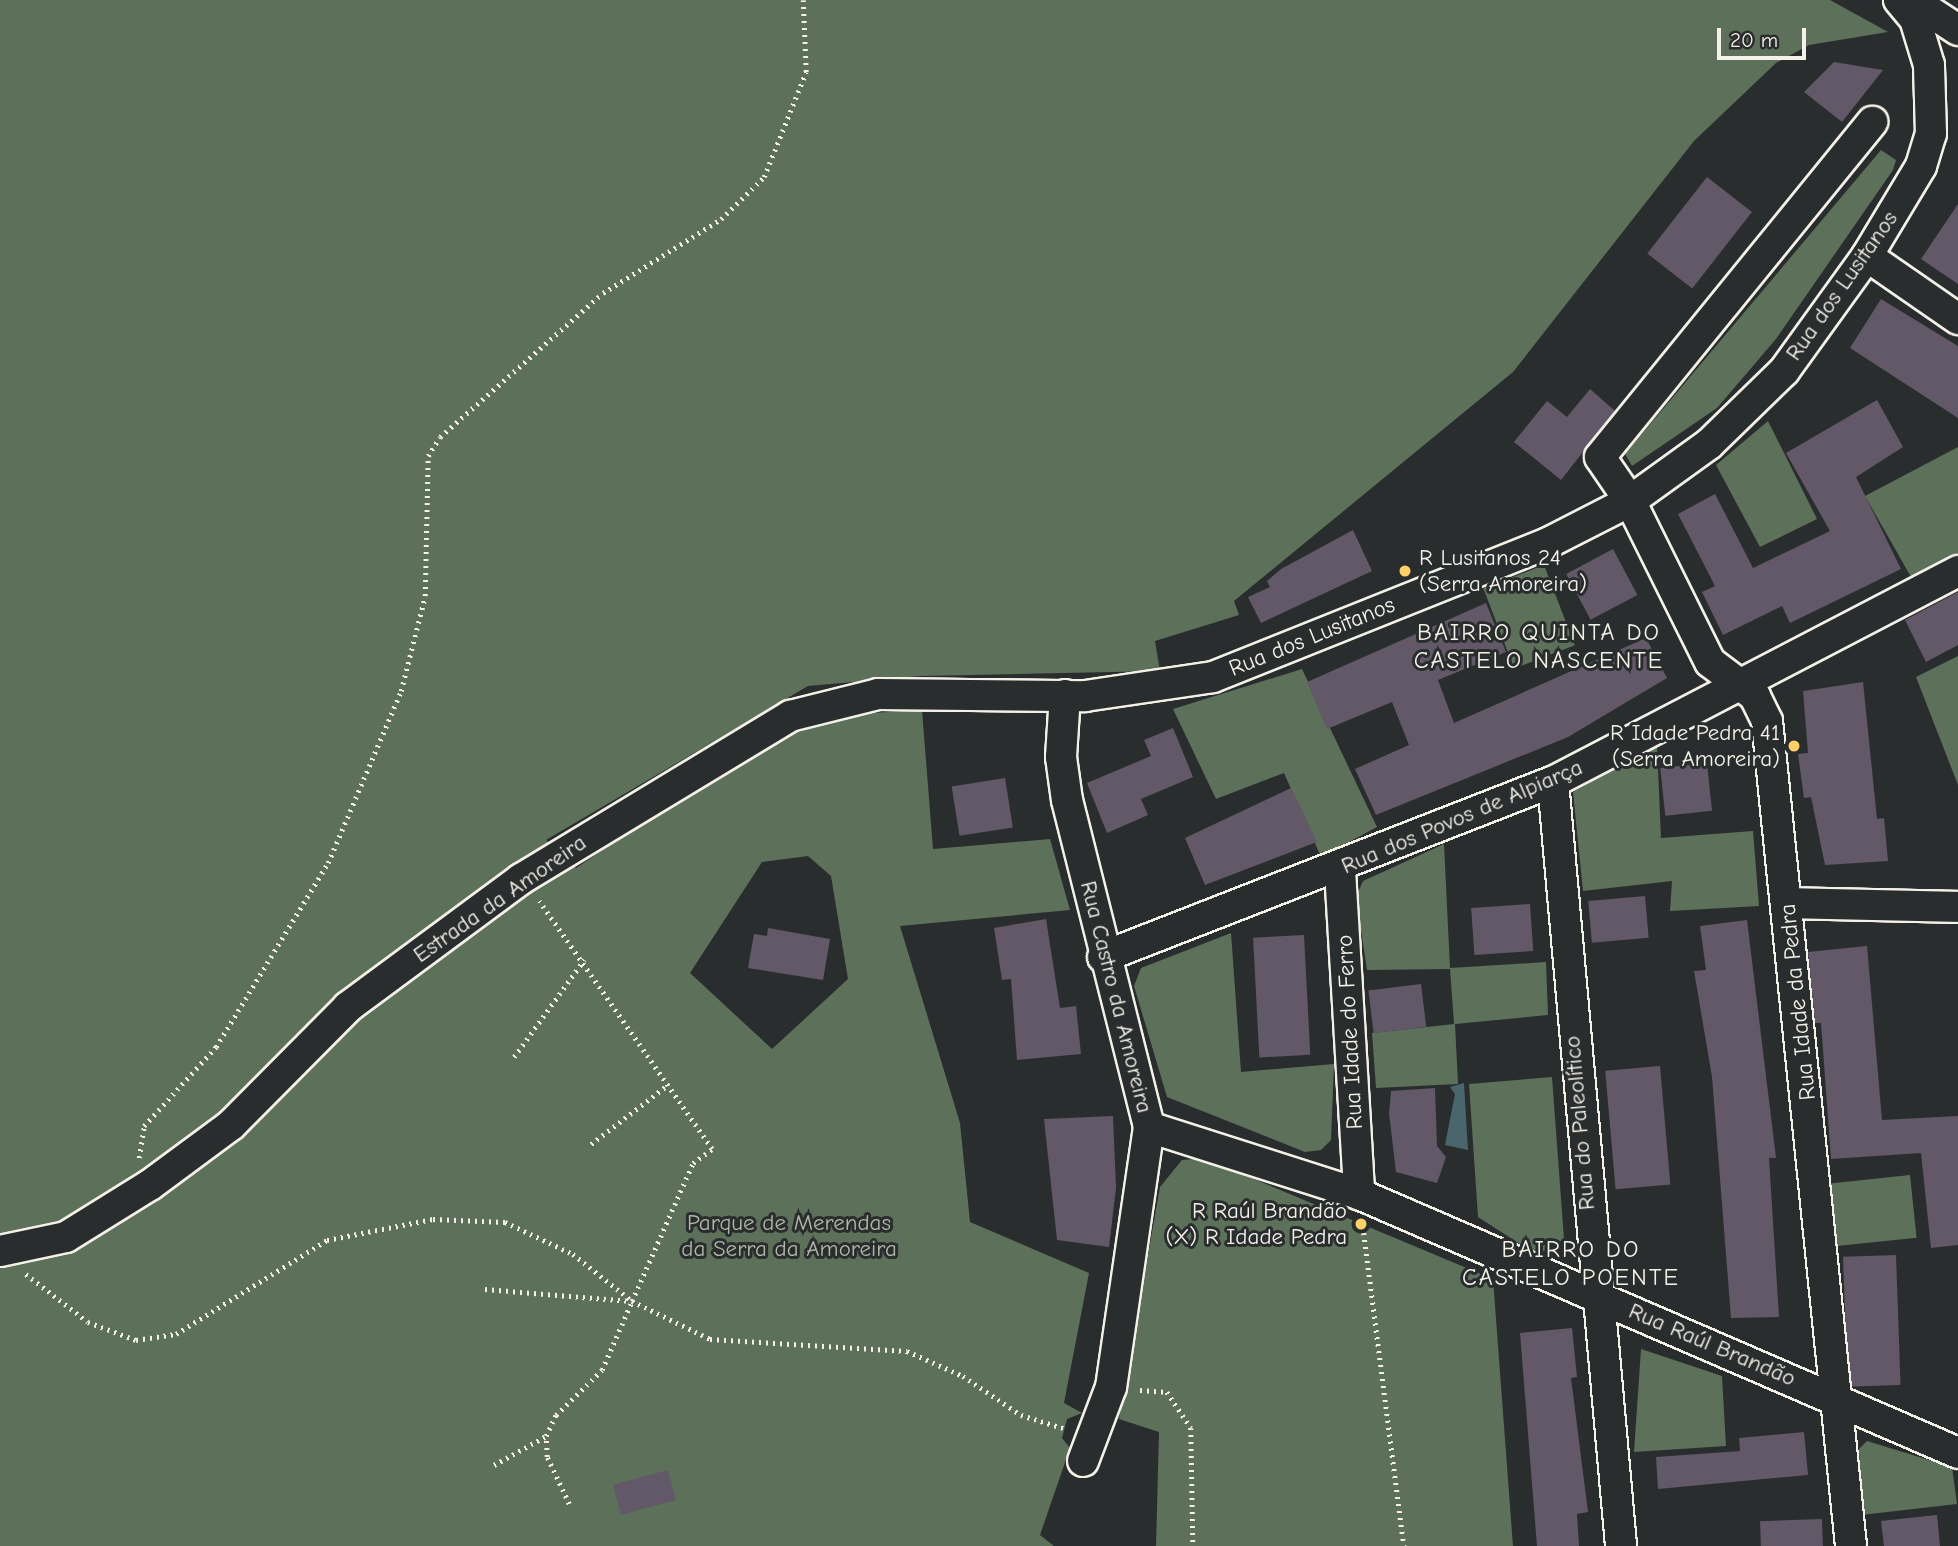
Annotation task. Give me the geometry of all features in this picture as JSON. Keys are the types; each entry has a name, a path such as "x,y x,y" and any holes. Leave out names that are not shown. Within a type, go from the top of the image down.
{"street":[{"name":"Rua dos Lusitanos","path":"1065,695 1148,690 1234,670 1548,543 1630,501 1709,444 1759,397 1809,341 1867,256 1924,159 1945,87 1924,41 1899,0"},
{"path":"1912,0 1958,30"},
{"name":"Rua Idade da Pedra","path":"1851,1546 1839,1400 1767,721 1742,682 1710,662 1630,501 1600,457 1872,122"},
{"path":"1867,256 1958,319"},
{"name":"Rua dos Povos de Alpiarça","path":"1103,957 1340,870 1552,782 1958,571"},
{"name":"Estrada da Amoreira","path":"1,1252 66,1237 150,1185 231,1125 348,1007 521,878 723,753 810,709 910,691 1065,695"},
{"name":"Rua Castro da Amoreira","path":"1065,695 1063,776 1103,957 1149,1127 1111,1387 1083,1461"},
{"name":"Rua do Paleolítico","path":"1552,782 1594,1294 1605,1342 1621,1546"},
{"name":"Rua Idade do Ferro","path":"1340,870 1359,1194"},
{"path":"1788,904 1958,907"},
{"name":"Rua Raúl Brandão","path":"1149,1127 1359,1194 1958,1453"}],"path":[{"path":"150,1185 138,1147 144,1126 216,1047 328,863 401,691 423,608 428,456 440,436 603,293 720,219 764,177 806,72 803,0"},
{"path":"521,878 584,960 712,1149 693,1163 602,1370 556,1415 546,1436 547,1457 569,1504"},
{"path":"514,1057 584,960"},
{"path":"591,1144 670,1084"},
{"path":"1359,1194 1404,1546"},
{"path":"1,1252 89,1322 136,1340 176,1334 327,1240 433,1219 505,1222 573,1254 632,1301 710,1339 907,1351 964,1376 1021,1415 1065,1429"},
{"path":"485,1289 632,1301"},
{"path":"1111,1387 1167,1392 1191,1428 1193,1546"},
{"path":"494,1465 546,1436"}],"green space":[{"name":"Parque de Merendas da Serra da Amoreira","path":"0,0 1830,0 1888,32 1809,45 1776,63 1694,141 1513,372 1234,601 1239,615 1155,641 1160,671 921,676 808,686 546,840 576,868 760,745 853,714 922,710 933,849 1050,839 1070,910 900,926 960,1123 970,1222 1089,1273 1064,1403 1082,1413 1067,1419 1062,1438 1070,1448 1040,1535 1054,1546 0,1546","holes":["808,856 831,876 848,979 772,1049 690,973 762,862"]},
{"path":"1881,150 1896,160 1893,170 1776,339 1717,408 1632,466 1625,454"},
{"path":"1768,421 1817,519 1760,547 1716,465"},
{"path":"1958,447 1958,553 1911,577 1865,496"},
{"path":"1544,565 1575,645 1514,669 1483,588"},
{"path":"1958,656 1958,785 1916,677"},
{"path":"1302,669 1377,827 1321,857 1284,773 1216,799 1173,709"},
{"path":"1657,746 1661,838 1753,831 1759,906 1670,911 1672,881 1583,891 1573,792"},
{"path":"1444,844 1450,968 1546,962 1548,1015 1455,1024 1458,1084 1376,1088 1372,1033 1454,1024 1450,969 1367,970 1356,897 1363,881"},
{"path":"1231,933 1241,1072 1334,1064 1331,1140 1321,1150 1305,1152 1167,1097 1134,986 1141,968"},
{"path":"1552,1077 1564,1239 1537,1255 1478,1217 1469,1084"},
{"path":"1204,1158 1493,1279 1513,1546 1156,1546 1159,1432 1119,1419 1160,1187 1182,1160"},
{"path":"1910,1175 1917,1238 1832,1247 1825,1184"},
{"path":"1641,1349 1722,1376 1726,1446 1634,1452"},
{"path":"1867,1441 1952,1467 1957,1504 1861,1515 1859,1449"}],"water":[{"path":"1464,1083 1468,1150 1445,1145 1455,1094 1450,1087"}],"building":[{"path":"1834,62 1883,70 1842,122 1804,92"},
{"path":"1707,177 1752,212 1692,289 1647,253"},
{"path":"1958,204 1958,284 1921,259"},
{"path":"1881,299 1958,346 1958,418 1850,348"},
{"path":"1590,389 1615,411 1561,480 1514,442 1547,401 1567,417"},
{"path":"1877,400 1903,447 1856,477 1901,569 1790,623 1782,606 1723,635 1702,592 1715,586 1678,514 1715,494 1753,568 1830,531 1786,453"},
{"path":"1353,530 1372,571 1261,623 1248,597 1270,587 1267,581 1281,569"},
{"path":"1613,549 1637,595 1591,620 1566,574"},
{"path":"1958,592 1958,645 1926,662 1905,620"},
{"path":"1486,603 1506,652 1438,680 1454,723 1646,638 1667,678 1568,737 1376,815 1355,769 1409,745 1392,702 1327,729 1307,682"},
{"path":"1863,682 1877,819 1884,818 1888,861 1825,865 1811,797 1804,798 1798,754 1808,753 1803,691"},
{"path":"1173,728 1193,777 1141,799 1148,815 1107,833 1087,783 1151,756 1144,740"},
{"path":"1707,763 1712,811 1665,816 1660,768"},
{"path":"1005,778 1013,827 959,836 952,786"},
{"path":"1291,788 1317,842 1205,885 1185,838"},
{"path":"1645,896 1649,938 1592,943 1588,901"},
{"path":"1530,904 1533,951 1474,955 1471,908"},
{"path":"1046,919 1060,1008 1076,1006 1081,1054 1017,1060 1011,979 1002,980 994,928"},
{"path":"1747,920 1776,1158 1769,1158 1779,1317 1731,1318 1712,1077 1694,971 1706,970 1700,926"},
{"path":"768,928 830,939 823,980 748,968 754,934 767,936"},
{"path":"1304,935 1310,1055 1259,1058 1253,938"},
{"path":"1867,946 1882,1120 1958,1116 1958,1245 1931,1248 1921,1153 1831,1159 1821,1023 1815,1023 1808,952"},
{"path":"1421,984 1426,1027 1374,1033 1368,990"},
{"path":"1660,1066 1670,1185 1616,1189 1605,1071"},
{"path":"1435,1088 1437,1146 1446,1157 1437,1183 1396,1172 1389,1113 1391,1091"},
{"path":"1113,1116 1116,1188 1109,1247 1057,1240 1044,1119"},
{"path":"1896,1255 1901,1385 1848,1387 1843,1257"},
{"path":"1572,1328 1577,1377 1571,1378 1588,1512 1577,1514 1579,1546 1537,1546 1520,1333"},
{"path":"1804,1432 1808,1475 1658,1489 1656,1457 1740,1451 1739,1438"},
{"path":"668,1470 676,1500 621,1515 613,1485"},
{"path":"1937,1515 1940,1546 1884,1546 1881,1521"},
{"path":"1822,1519 1823,1546 1761,1546 1760,1521"}],"place":[{"name":"R Lusitanos 24 (Serra Amoreira)","path":"1405,571"},
{"name":"R Idade Pedra 41 (Serra Amoreira)","path":"1794,746"},
{"name":"R Raúl Brandão (X) R Idade Pedra","path":"1361,1224"}],"district":[{"name":"BAIRRO QUINTA DO CASTELO NASCENTE","path":"1539,647"},
{"name":"BAIRRO DO CASTELO POENTE","path":"1571,1264"}]}
